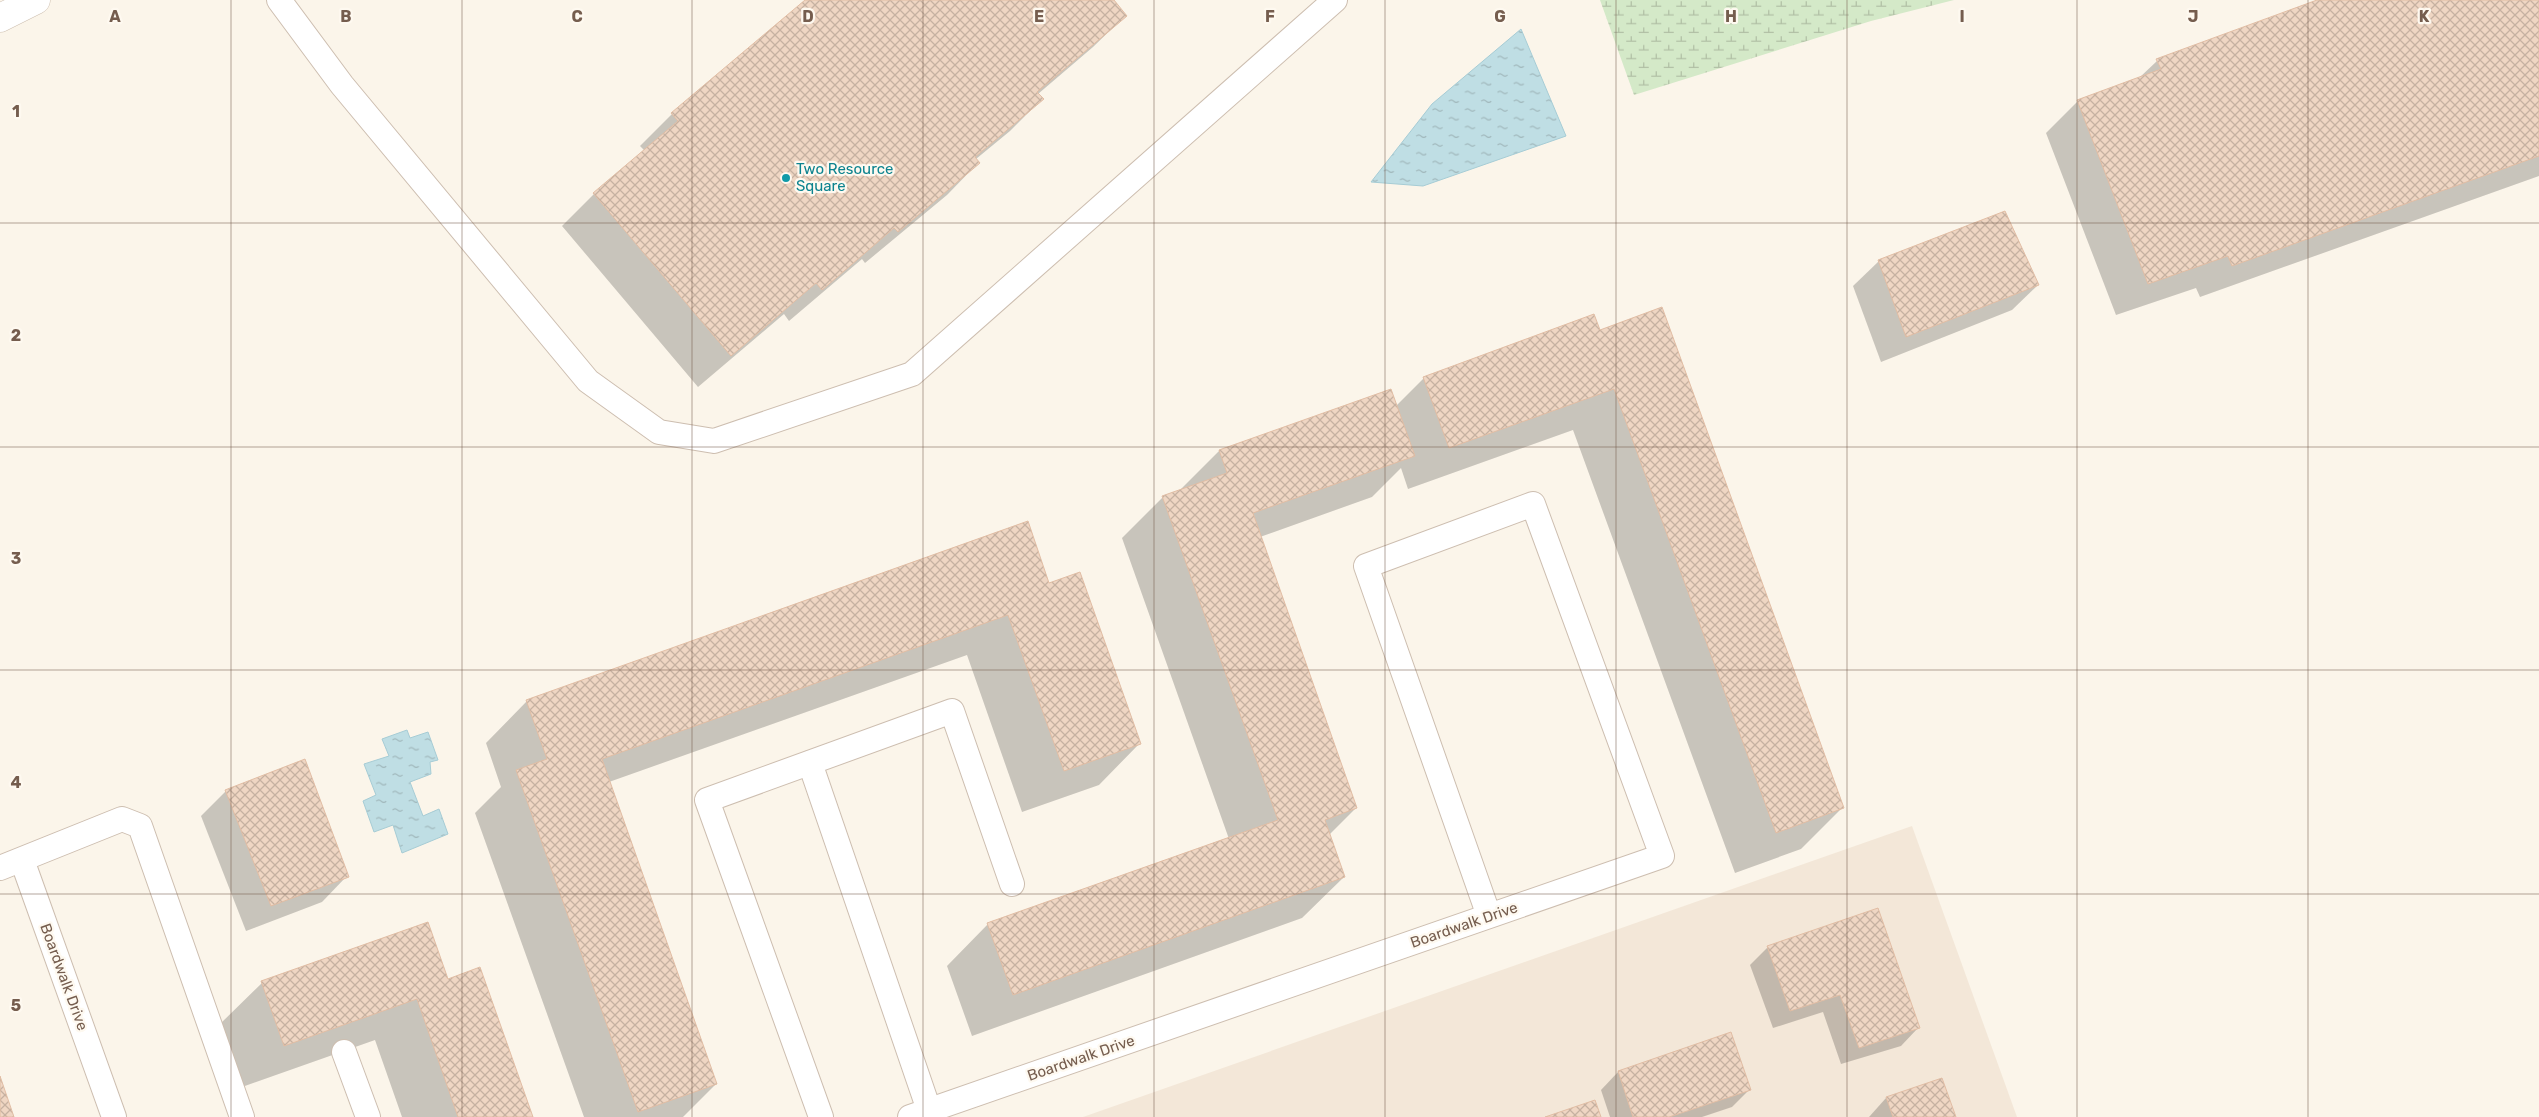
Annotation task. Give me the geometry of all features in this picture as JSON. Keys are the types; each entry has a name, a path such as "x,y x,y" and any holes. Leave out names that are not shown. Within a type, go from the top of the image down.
{"street":[{"path":"0,18 36,0"}],"lane":[{"path":"278,0 342,84 588,381 659,432 714,441 912,374 1335,0"},
{"name":"Boardwalk Drive","path":"920,1114 1490,916 1662,856 1533,504 1366,566 1490,916"},
{"path":"821,1117 708,800 952,711 1012,884"},
{"path":"810,763 920,1114"},
{"path":"0,868 122,819 140,826 242,1117"},
{"name":"Boardwalk Drive","path":"22,860 114,1117"},
{"path":"344,1052 368,1117"}],"shaded area":[{"path":"1912,826 2017,1117 1083,1117"}],"green space":[{"path":"1600,0 1954,0 1871,21 1634,95"}],"water":[{"path":"1521,29 1566,136 1423,186 1371,182 1432,104"},
{"path":"407,730 410,738 428,732 438,760 430,762 431,774 410,782 423,816 439,809 448,834 402,853 393,825 374,832 363,801 376,795 364,764 389,756 382,739"}],"building":[{"name":"Two Resource Square","path":"805,0 1114,0 1127,16 1037,92 1044,99 975,157 980,163 898,232 894,228 822,290 816,283 731,356 593,193 678,121 671,113"},
{"path":"2317,0 2539,0 2539,156 2232,266 2228,256 2148,284 2077,100 2161,69 2156,59"},
{"path":"2005,211 2039,285 1906,337 1878,260"},
{"path":"1662,307 1844,808 1776,833 1614,389 1449,448 1423,377 1594,314 1600,330"},
{"path":"1391,389 1415,456 1253,513 1357,808 1325,820 1345,877 1013,995 987,923 1278,820 1162,496 1227,473 1219,450"},
{"path":"1028,521 1049,583 1080,572 1141,744 1064,771 1008,615 602,759 717,1084 638,1112 516,770 547,759 526,700"},
{"path":"305,759 349,877 271,906 225,790"},
{"path":"1878,908 1920,1028 1859,1048 1840,995 1790,1011 1767,946"},
{"path":"428,922 448,979 480,967 533,1117 458,1117 417,999 284,1046 261,981"},
{"path":"1731,1032 1751,1090 1669,1117 1633,1117 1618,1071"},
{"path":"0,1076 14,1117 0,1117"},
{"path":"1942,1078 1956,1117 1893,1117 1886,1097"},
{"path":"1595,1100 1601,1117 1545,1117"}],"place":[{"name":"Two Resource Square","path":"786,178"}]}
